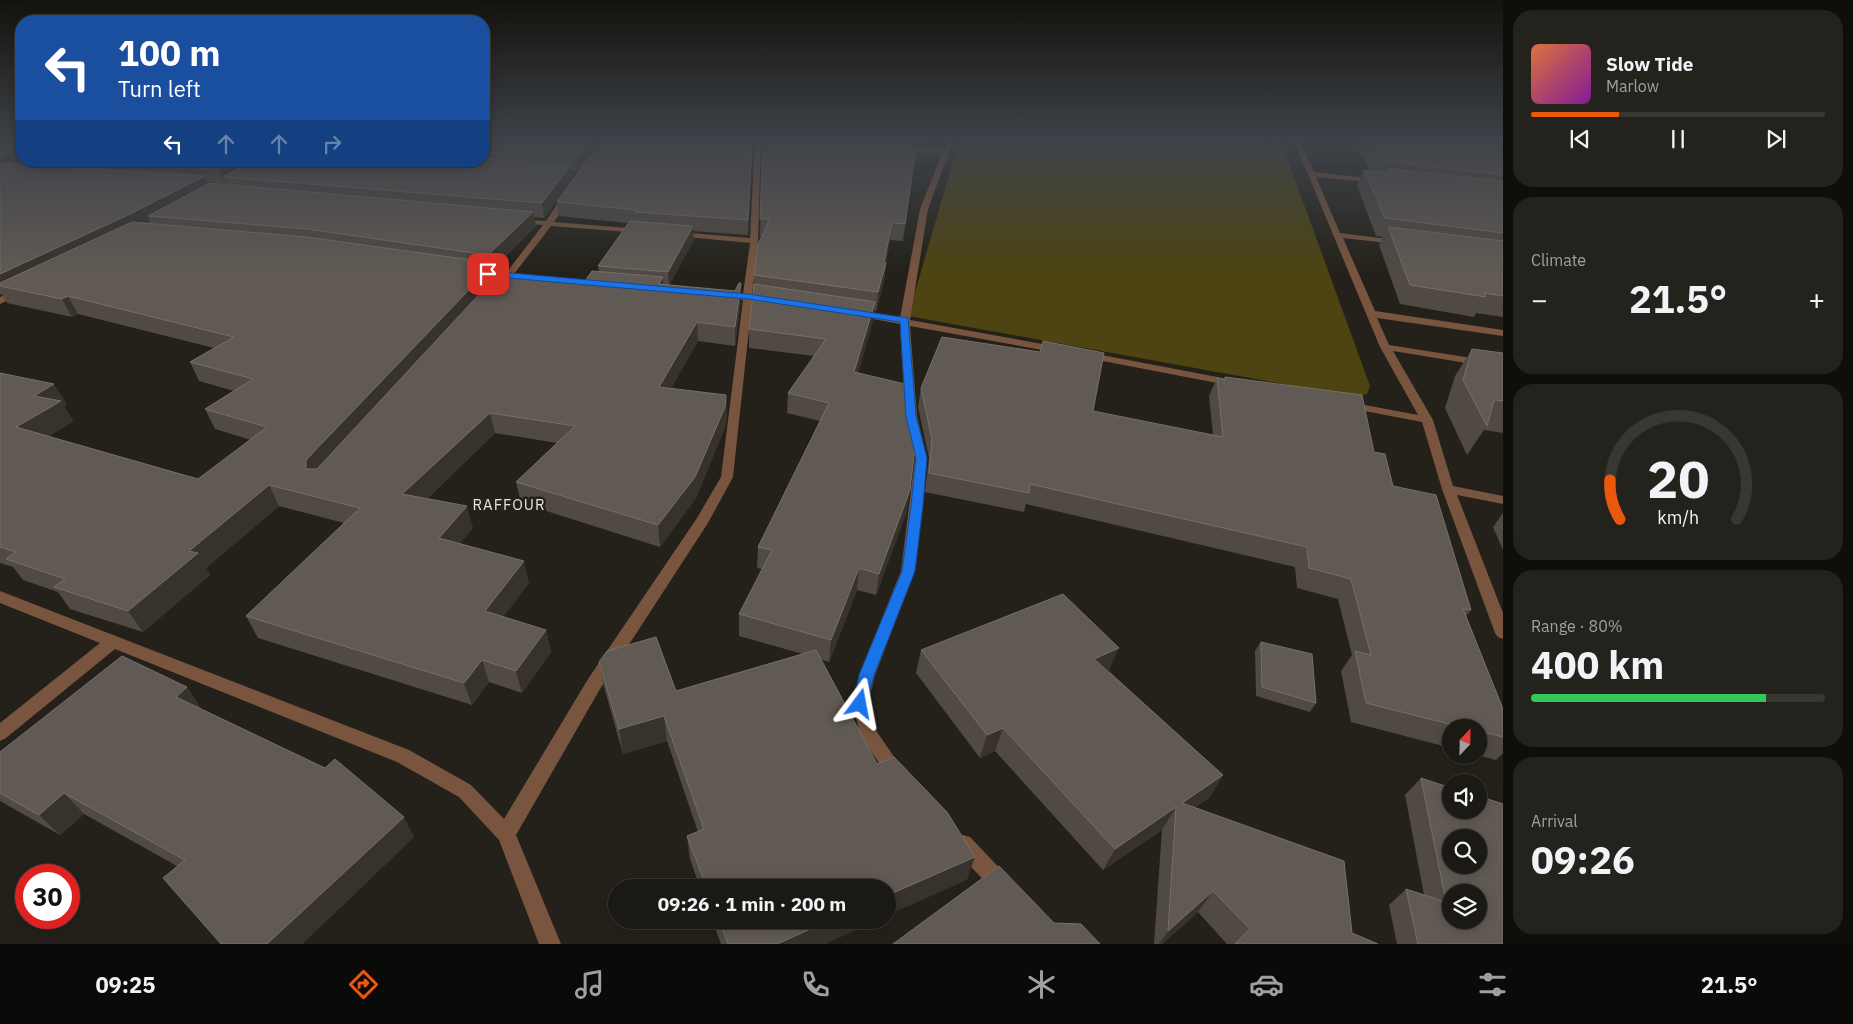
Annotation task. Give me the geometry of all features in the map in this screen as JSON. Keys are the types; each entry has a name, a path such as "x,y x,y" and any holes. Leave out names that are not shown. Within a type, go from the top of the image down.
{"street":[{"path":"494,292 508,277 548,224 574,185"},
{"path":"506,834 594,684 703,520 727,477 754,241 756,185"},
{"path":"908,786 895,772 867,732 860,704 867,675 908,571 922,458 911,416 905,320 924,209 933,185"},
{"path":"1317,185 1385,347 1428,420 1448,489 1503,633"},
{"path":"509,220 646,232"},
{"path":"666,234 754,241"},
{"path":"1337,235 1405,243"},
{"path":"459,270 527,278"},
{"path":"0,301 26,288"},
{"path":"710,293 778,301"},
{"path":"846,311 905,320 1244,385"},
{"path":"1372,314 1503,333"},
{"path":"1385,347 1503,366"},
{"path":"1340,404 1428,420"},
{"path":"1448,489 1503,500"},
{"path":"0,598 403,756 466,791 506,834 550,944"},
{"path":"0,733 112,642"},
{"path":"956,836 1010,894"}],"shaded area":[{"path":"946,185 1297,185 1370,386 1367,394 1355,397 908,316"}],"building":[{"path":"0,185 187,185 128,215 0,274"},
{"path":"206,185 233,185 533,212 488,255 307,229 148,216"},
{"path":"322,185 556,185 542,203"},
{"path":"569,185 750,185 748,220 635,212 636,210 557,202"},
{"path":"761,185 911,185 905,224 892,223 884,262 886,263 878,292 754,275 758,244 770,219 760,219"},
{"path":"1371,185 1503,185 1503,233 1385,218"},
{"path":"630,221 693,226 668,272 598,266"},
{"path":"132,222 306,237 479,261 469,270 486,272 306,460 306,469 317,469 499,273 585,281 592,271 663,277 659,284 735,291 739,283 741,283 735,327 697,322 659,387 726,395 725,407 695,477 658,525 516,482 575,426 490,413 402,494 467,506 439,538 524,561 485,611 546,630 516,671 482,660 464,683 246,616 360,508 269,485 189,551 198,553 128,611 54,587 65,579 6,559 16,552 0,547 0,373 54,384 34,396 61,401 16,427 198,479 267,427 205,409 253,379 190,362 234,337 68,296 62,299 0,286 0,283"},
{"path":"1388,227 1503,241 1503,296 1484,293 1486,297 1410,285"},
{"path":"754,284 875,302 854,372 905,384 906,397 916,438 910,490 879,574 859,568 831,640 739,614 772,550 758,547 829,403 788,393 826,339 749,329"},
{"path":"942,337 1040,352 1043,341 1104,353 1093,411 1223,437 1217,378 1225,380 1225,377 1362,395 1374,452 1385,454 1393,486 1436,495 1471,610 1463,609 1503,709 1503,737 1488,733 1488,719 1442,719 1442,722 1366,703 1355,651 1371,655 1351,579 1309,568 1307,547 1030,484 1029,493 929,473 932,439 921,388"},
{"path":"1472,349 1503,353 1503,401 1494,400 1487,426 1463,380"},
{"path":"1063,594 1119,648 1094,659 1223,775 1182,803 1344,861 1352,933 1378,944 1235,944 1250,929 1213,891 1168,931 1176,807 1115,849 1003,728 987,735 921,650"},
{"path":"656,637 676,691 816,650 877,764 894,757 947,812 975,857 896,892 896,879 704,879 687,836 704,829 664,716 619,729 599,662 607,651"},
{"path":"1261,642 1312,654 1316,703 1262,687"},
{"path":"122,656 187,687 176,697 325,768 335,759 404,817 267,944 221,944 163,878 185,860 64,793 39,815 0,793 0,752"},
{"path":"1421,778 1442,785 1442,819 1487,819 1487,799 1503,804 1503,944 1418,944 1406,889 1442,901 1442,929 1487,929 1487,884 1442,884"},
{"path":"999,866 1054,923 1081,924 1100,944 893,944"},
{"path":"722,929 811,929 777,944 728,944"}],"district":[{"name":"RAFFOUR","path":"509,504"}],"route":[{"path":"488,274 748,297 905,320 911,416 922,458 917,505 908,571 867,675 860,704"}]}
